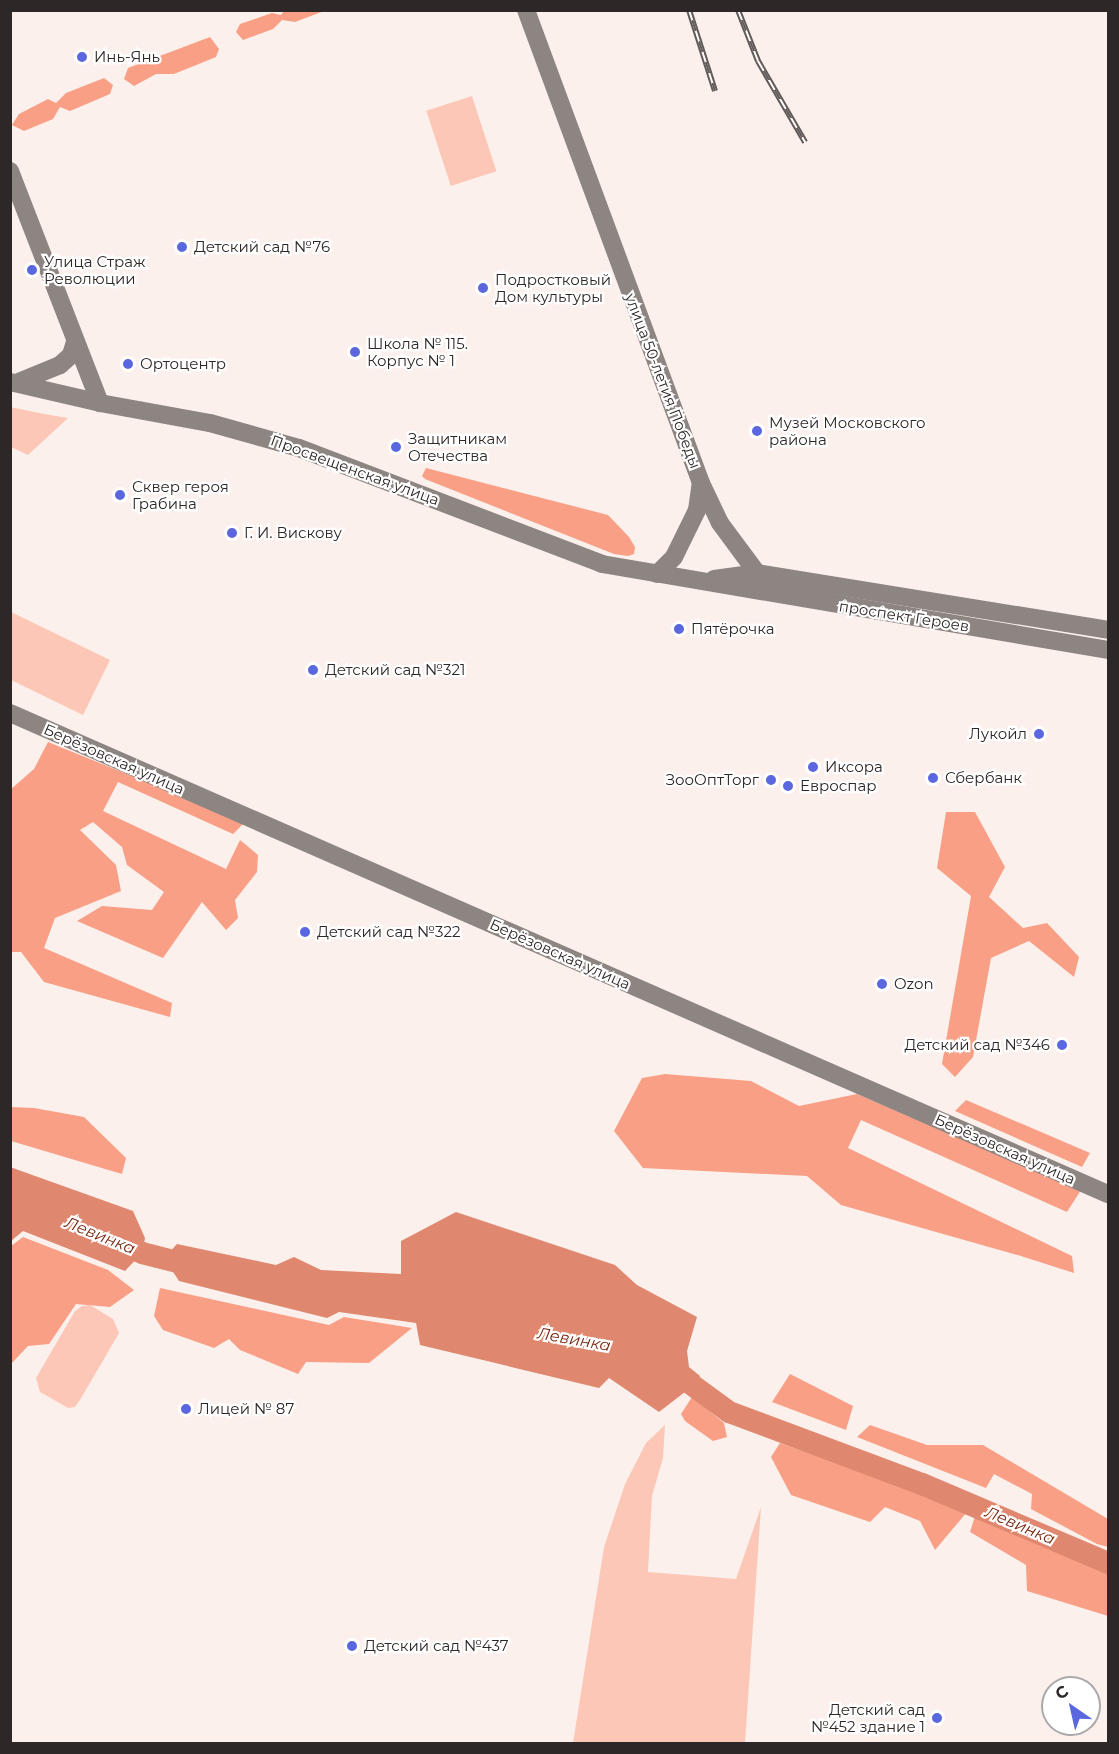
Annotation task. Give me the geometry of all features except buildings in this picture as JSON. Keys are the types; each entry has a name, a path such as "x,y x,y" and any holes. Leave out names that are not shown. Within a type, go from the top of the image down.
{"street":[{"name":"улица 50-летия Победы","path":"526,10 701,483 720,522 757,573"},
{"path":"10,171 100,403"},
{"path":"13,383 52,369 66,360 75,342"},
{"name":"Просвещенская улица","path":"13,383 100,403 210,423 299,447 602,564 657,574"},
{"path":"657,574 674,557 698,510 701,483"},
{"name":"проспект Героев","path":"700,580 757,573 1108,630"},
{"name":"проспект Героев","path":"657,574 1108,650"},
{"name":"Берёзовская улица","path":"10,713 1108,1194"}],"shaded area":[{"path":"284,11 324,11 295,22 282,20 273,29 243,40 236,32 240,24 272,13 281,15"},
{"path":"210,37 219,49 216,57 174,74 156,74 134,86 124,79 128,68"},
{"path":"104,78 113,85 110,94 70,111 60,107 53,119 24,131 12,125 19,114 48,99 56,103 66,93"},
{"path":"472,96 496,171 451,186 426,111"},
{"path":"10,407 68,418 28,455 11,447"},
{"path":"426,468 608,515 629,537 635,547 634,554 628,556 614,554 425,479 422,476"},
{"path":"11,612 110,660 83,715 11,680"},
{"path":"48,742 245,822 233,834 118,782 103,811 226,869 240,840 258,855 257,872 235,900 238,918 226,930 202,902 163,958 77,921 102,906 152,910 164,892 127,865 122,847 93,822 80,830 116,865 121,891 55,918 44,948 172,1003 170,1017 44,982 21,952 11,952 10,790 34,769"},
{"path":"946,812 975,812 1005,867 989,897 1023,928 1047,923 1079,957 1074,977 1029,941 991,958 973,1057 955,1077 942,1064 971,896 937,868"},
{"path":"665,1074 751,1081 799,1106 857,1094 1081,1190 1067,1212 861,1120 848,1148 1072,1256 1074,1273 841,1205 807,1176 643,1168 614,1131 642,1078"},
{"path":"966,1100 1090,1153 1082,1167 955,1111"},
{"path":"11,1107 34,1108 84,1117 126,1158 122,1174 11,1141"},
{"path":"23,1237 108,1270 134,1290 110,1307 76,1304 49,1344 28,1346 11,1364 11,1246"},
{"path":"160,1288 329,1325 344,1317 412,1328 369,1363 306,1362 298,1374 240,1350 229,1339 214,1348 163,1330 154,1316"},
{"path":"90,1305 113,1319 119,1333 80,1400 75,1407 68,1408 40,1392 36,1378 75,1311 82,1306"},
{"path":"790,1374 853,1406 846,1430 772,1402"},
{"path":"692,1397 724,1423 727,1437 713,1441 685,1421 681,1414"},
{"path":"665,1425 663,1458 652,1496 648,1572 736,1579 761,1507 745,1743 573,1743 604,1547 625,1484 646,1443"},
{"path":"870,1425 927,1445 983,1445 1108,1519 1108,1547 1097,1544 1031,1509 1032,1494 994,1474 986,1488 857,1437"},
{"path":"780,1443 935,1498 967,1512 935,1550 920,1521 885,1507 870,1522 791,1495 771,1457"},
{"path":"975,1516 1108,1570 1108,1616 1027,1591 1026,1565 970,1532"}],"water":[{"path":"10,1167 133,1211 145,1238 142,1253 125,1271 23,1231 11,1241"},
{"path":"456,1212 615,1265 637,1285 697,1317 687,1351 689,1367 700,1376 694,1385 659,1412 609,1378 599,1388 420,1345 416,1323 339,1312 327,1318 179,1281 164,1258 177,1244 276,1265 294,1257 321,1270 401,1274 401,1241"}],"waterway":[{"name":"Левинка","path":"113,1241 142,1253 193,1266"},
{"name":"Левинка","path":"669,1371 680,1376 729,1412 922,1484 1108,1563"}],"railway":[{"path":"689,10 715,91"},
{"path":"738,10 758,61 805,142"}],"place":[{"name":"Инь-Янь","path":"82,57"},
{"name":"Детский сад №76","path":"182,247"},
{"name":"Улица Страж Революции","path":"32,270"},
{"name":"Подростковый Дом культуры","path":"483,288"},
{"name":"Школа № 115. Корпус № 1","path":"355,352"},
{"name":"Ортоцентр","path":"128,364"},
{"name":"Музей Московского района","path":"757,431"},
{"name":"Защитникам Отечества","path":"396,447"},
{"name":"Сквер героя Грабина","path":"120,495"},
{"name":"Г. И. Вискову","path":"232,533"},
{"name":"Пятёрочка","path":"679,629"},
{"name":"Детский сад №321","path":"313,670"},
{"name":"Лукойл","path":"1039,734"},
{"name":"Иксора","path":"813,767"},
{"name":"Сбербанк","path":"933,778"},
{"name":"ЗооОптТорг","path":"771,780"},
{"name":"Евроспар","path":"788,786"},
{"name":"Детский сад №322","path":"305,932"},
{"name":"Ozon","path":"882,984"},
{"name":"Детский сад №346","path":"1062,1045"},
{"name":"Лицей № 87","path":"186,1409"},
{"name":"Детский сад №437","path":"352,1646"},
{"name":"Детский сад №452 здание 1","path":"937,1718"}]}
